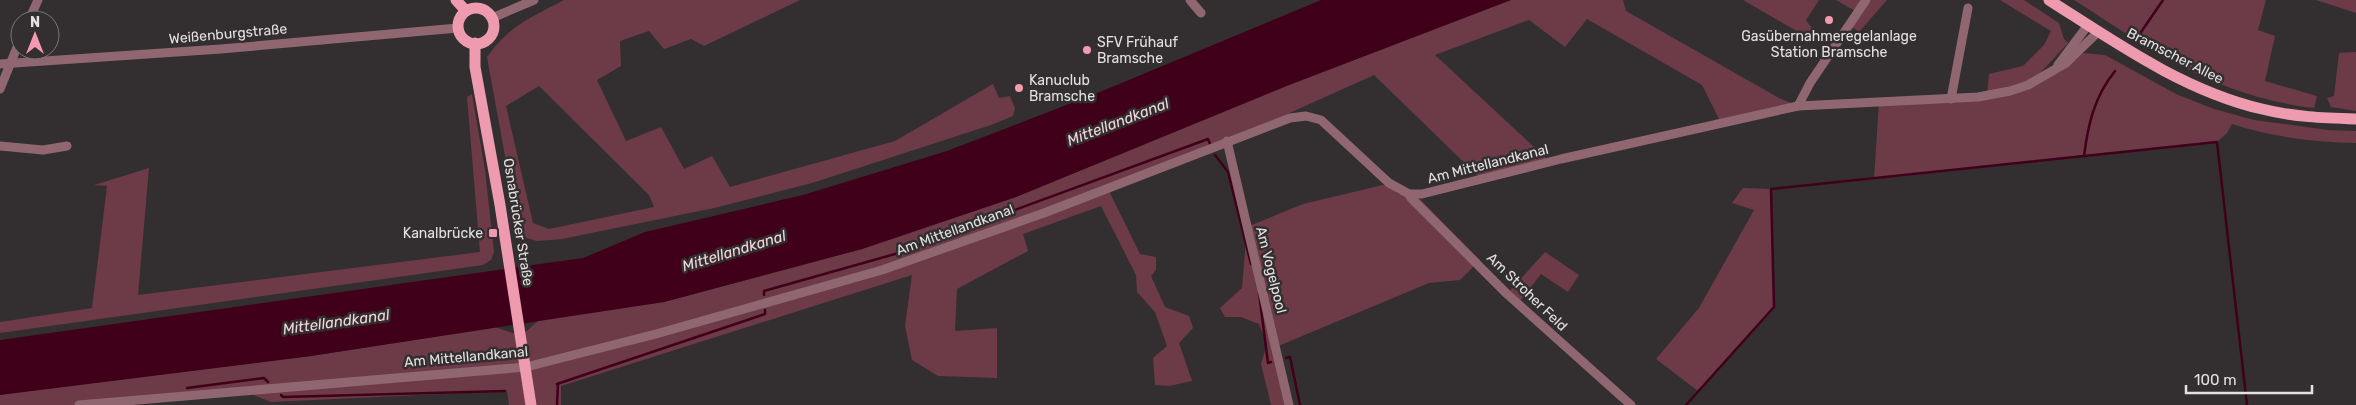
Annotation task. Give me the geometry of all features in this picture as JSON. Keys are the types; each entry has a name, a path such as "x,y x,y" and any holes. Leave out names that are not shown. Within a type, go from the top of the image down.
{"main road":[{"path":"456,0 466,11"},
{"name":"Bramscher Allee","path":"2049,0 2098,32 2177,76 2230,99 2261,109 2291,115 2356,119"},
{"path":"476,8 482,9 492,18 494,27 489,38 475,43 463,37 458,28 461,16 466,11 476,8"},
{"name":"Osnabrücker Straße","path":"475,43 475,67 510,263 531,405"}],"street":[{"path":"492,18 534,0"},
{"path":"1190,0 1201,13"},
{"path":"1798,106 1810,83 1866,0"},
{"path":"1951,99 1968,8"},
{"name":"Am Mittellandkanal","path":"2053,71 2088,25"},
{"name":"Weißenburgstraße","path":"5,64 220,49 458,28"},
{"name":"Am Mittellandkanal","path":"79,405 526,367 656,334 882,270 1044,213 1290,118 1306,116 1321,120 1389,183 1410,194 1422,194 1798,106 1951,99 1978,97 2010,91 2028,85 2053,71 2077,54 2098,32"},
{"path":"0,88 5,64"},
{"name":"Am Vogelpool","path":"1227,141 1289,405"},
{"path":"0,146 44,150 67,146"},
{"name":"Am Stroher Feld","path":"1410,194 1411,198 1507,294 1632,405"}],"shaded area":[{"path":"564,0 800,0 704,46 691,39 664,49 649,31 620,41 621,66 597,80 626,141 661,127 684,169 712,156 730,187 895,141 993,84 999,98 1010,96 1015,108 1013,116 991,125 812,183 714,208 562,239 537,241 524,237 517,222 487,57 504,37 521,23","holes":["539,86 649,195 654,207 549,229 533,223 506,106"]},
{"path":"1511,0 1623,0 1626,11 1779,98 1798,106 1721,123 1702,85 1587,19 1565,47 1529,20 1435,55 1548,160 1479,177 1374,75 1227,141 1108,189 1140,254 1156,257 1156,270 1151,276 1165,307 1189,316 1193,328 1179,343 1192,381 1169,386 1155,385 1153,358 1167,346 1155,312 1137,292 1136,275 1101,206 1023,234 1028,251 957,289 955,331 997,328 997,378 938,376 912,360 905,326 912,275 561,386 561,405 509,405 507,391 271,402 243,391 79,405 0,405 0,395 19,392 311,356 495,327 521,336 539,320 664,302 862,249 1016,197 1289,85"},
{"path":"1743,0 1819,0 1806,20 1817,35 1812,40"},
{"path":"1836,0 1887,0 1859,32 1849,25 1857,12"},
{"path":"2000,0 2024,0 2059,23 2064,39 2068,43 2029,85 2058,73 2083,53 2105,55 2176,94 2214,109 2254,120 2328,130 2356,131 2356,143 2293,138 2232,124 2227,133 2217,142 1874,179 1879,102 1987,96 1989,74 2023,66 2044,45 2051,31"},
{"path":"2074,0 2266,0 2258,30 2275,36 2265,81 2317,96 2314,108 2247,94 2188,69 2159,54"},
{"path":"2316,0 2356,0 2356,13"},
{"path":"2356,52 2356,111 2331,107 2327,98 2334,96 2339,53"},
{"path":"472,94 485,170 494,252 491,260 483,265 0,333 0,322 92,308 107,186 94,185 149,168 138,295 480,252 467,97"},
{"path":"1387,184 1398,194 1412,191 1480,260 1460,280 1429,283 1276,347 1289,405 1271,405 1261,364 1267,344 1259,324 1241,317 1225,317 1220,308 1242,288 1247,227 1303,204"},
{"path":"1743,188 1771,189 1774,307 1698,391 1656,359 1699,308 1754,210 1732,203"},
{"path":"1545,252 1579,275 1568,292 1541,274 1518,304 1507,294"}],"water":[{"name":"Mittellandkanal","path":"1321,0 1511,0 1289,85 1016,197 862,249 664,302 311,356 0,395 0,340 583,258 645,232 803,195 947,151 1095,94"}],"waterway":[{"path":"2139,35 2163,0"},
{"path":"1686,405 1774,307 1771,189 2084,156 2097,101 2115,71"},
{"path":"764,295 764,291 895,254 1208,139 1210,144"},
{"path":"2084,156 2217,142 2247,405"},
{"path":"1215,155 1228,172 1251,264"},
{"path":"1259,293 1268,363 1271,362"},
{"path":"557,384 765,314 765,310"},
{"path":"1286,358 1290,357 1300,405"},
{"path":"187,388 264,378 268,382"},
{"path":"557,405 558,384"},
{"path":"281,395 283,397 505,391"}],"place":[{"name":"Gasübernahmeregelanlage Station Bramsche","path":"1829,20"},
{"name":"SFV Frühauf Bramsche","path":"1087,50"},
{"name":"Kanuclub Bramsche","path":"1019,88"},
{"name":"Kanalbrücke","path":"493,233"}]}
